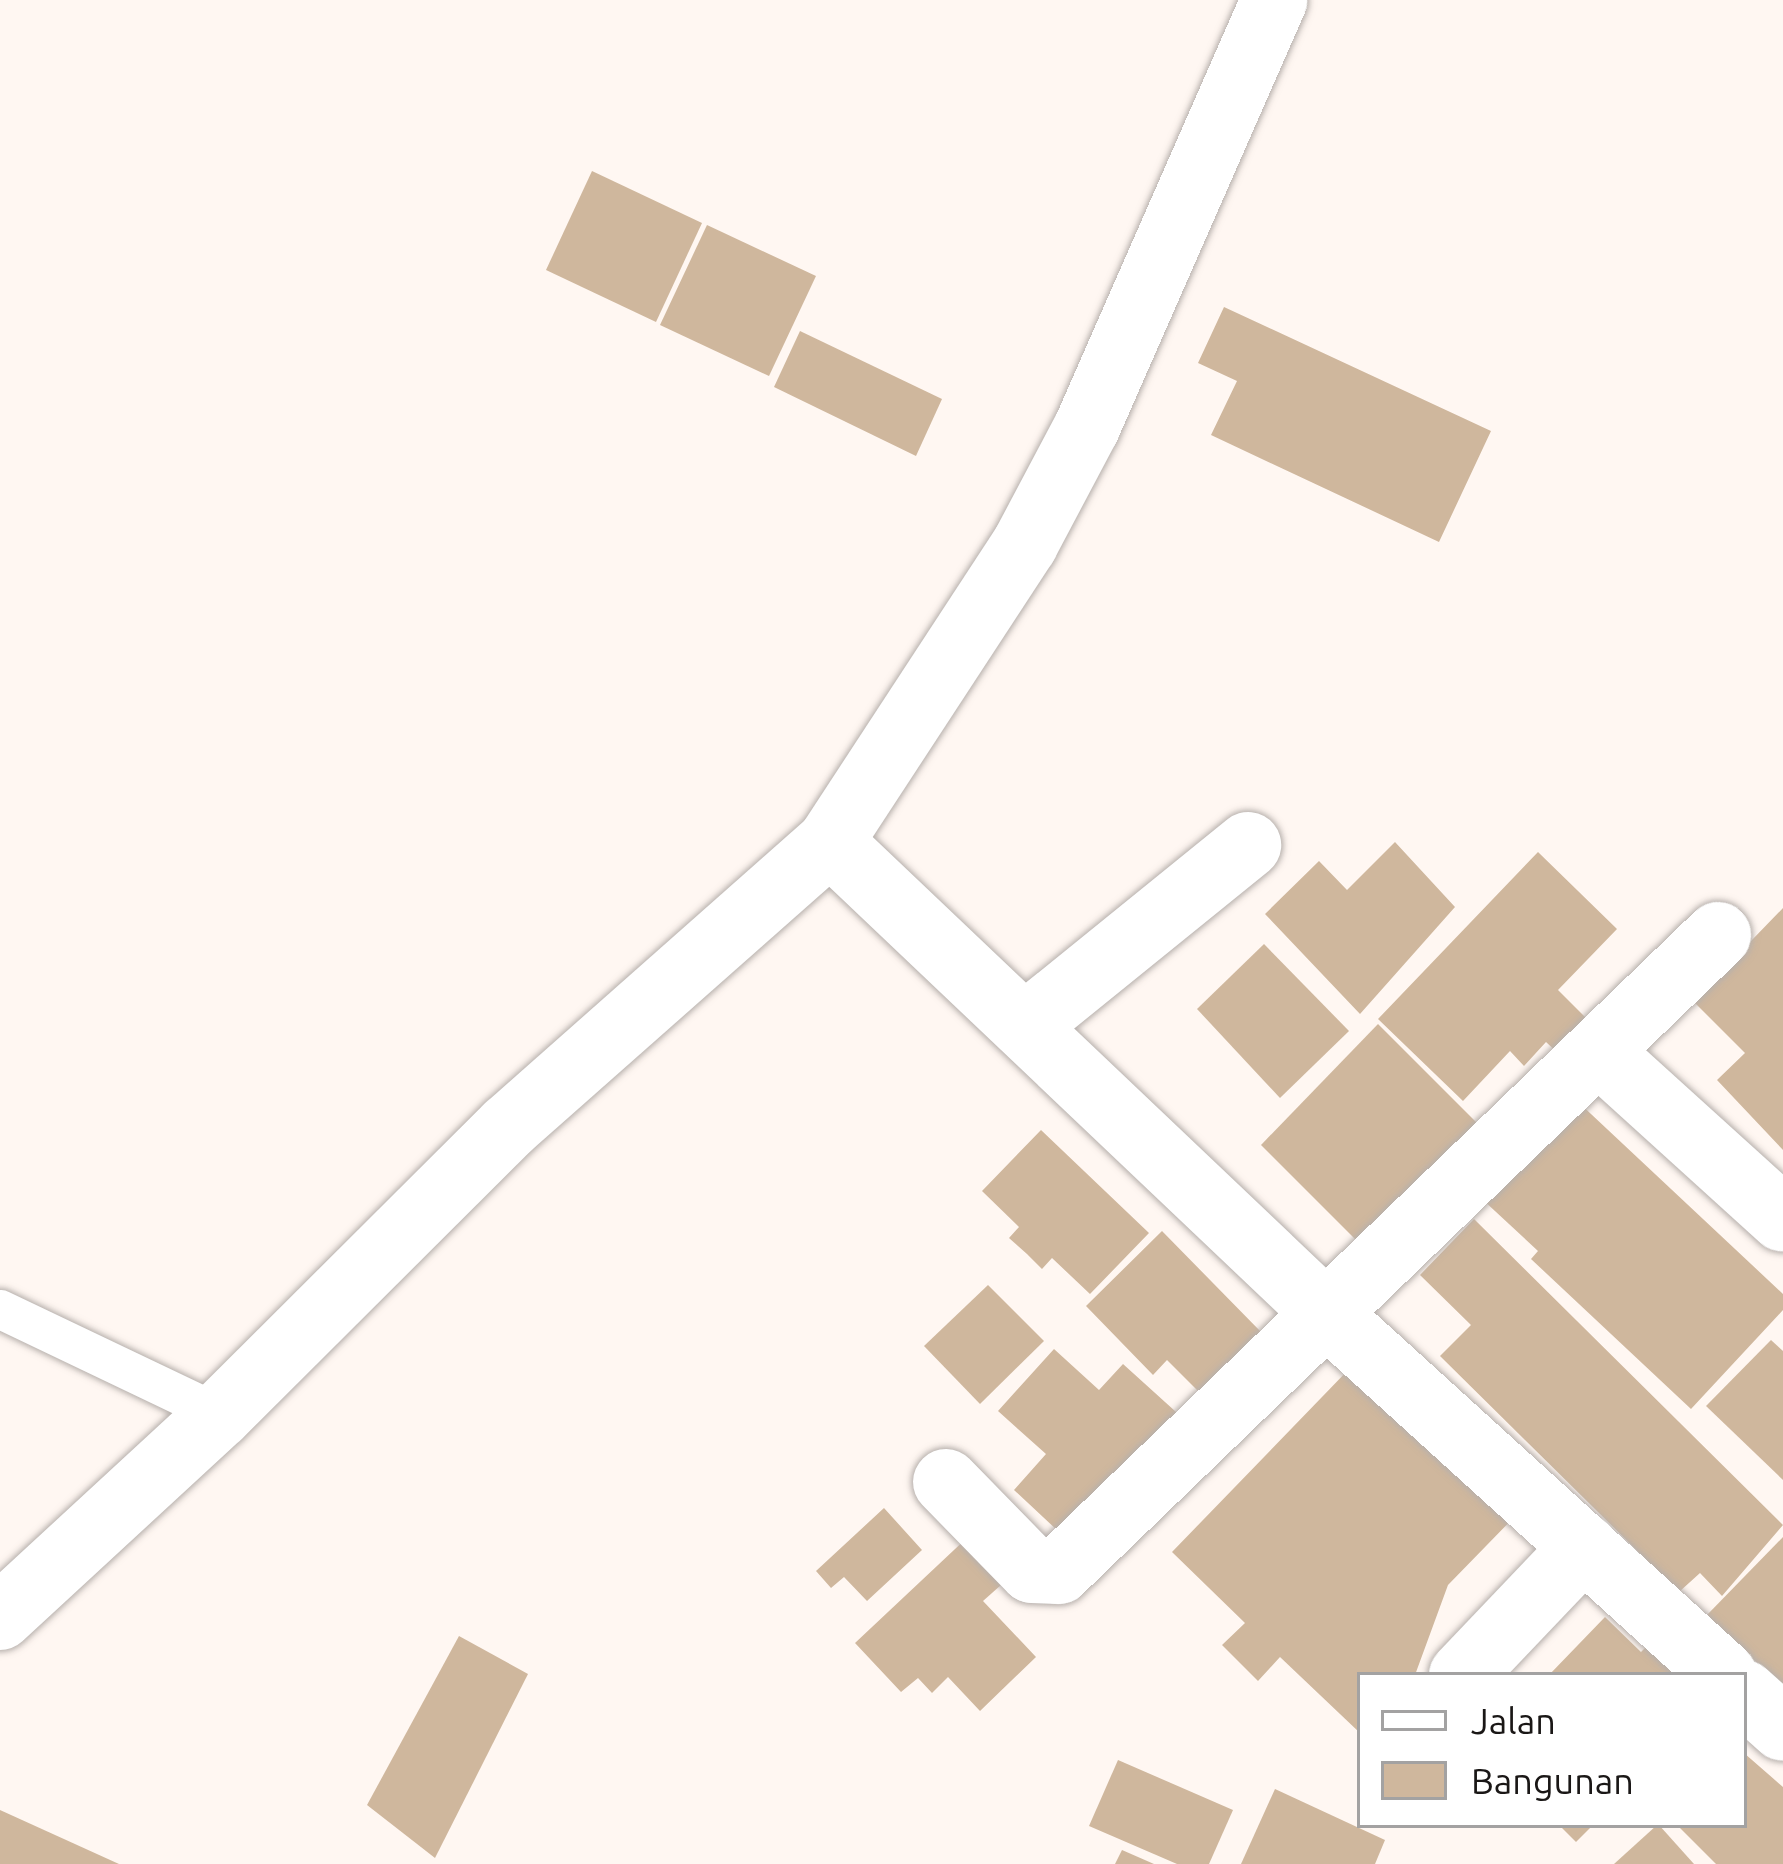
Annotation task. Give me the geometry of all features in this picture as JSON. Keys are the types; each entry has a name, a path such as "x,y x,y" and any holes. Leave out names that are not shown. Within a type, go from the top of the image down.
{"street":[{"path":"0,1616 220,1414 508,1127 830,842 1025,544 1077,447 1274,0"},
{"path":"830,842 1328,1315 1721,1672"},
{"path":"1026,1025 1248,845"},
{"path":"946,1482 1032,1570 1059,1571 1718,935"},
{"path":"1599,1052 1783,1219"},
{"path":"1465,1672 1584,1547"},
{"path":"1747,1696 1783,1728"}],"lane":[{"path":"0,1309 220,1414"}],"building":[{"path":"592,171 702,223 656,322 546,270"},
{"path":"707,225 816,276 769,376 660,325"},
{"path":"1224,307 1491,431 1439,542 1211,435 1237,381 1198,363"},
{"path":"800,331 942,399 916,456 774,387"},
{"path":"1395,842 1455,907 1360,1014 1265,914 1319,861 1347,890"},
{"path":"1538,852 1617,929 1558,990 1592,1024 1561,1056 1546,1042 1524,1066 1510,1051 1463,1101 1378,1019"},
{"path":"1783,908 1783,1150 1717,1080 1745,1053 1693,1001"},
{"path":"1264,944 1349,1031 1280,1098 1197,1009"},
{"path":"1378,1024 1483,1129 1365,1249 1261,1145"},
{"path":"1575,1099 1783,1294 1783,1310 1691,1409 1531,1259 1538,1251 1482,1199"},
{"path":"1041,1130 1149,1233 1090,1294 1052,1258 1042,1269 1009,1238 1019,1227 982,1191"},
{"path":"1474,1219 1783,1525 1722,1596 1700,1573 1679,1592 1440,1356 1471,1325 1420,1275"},
{"path":"1162,1231 1262,1333 1201,1394 1167,1360 1153,1375 1086,1306"},
{"path":"988,1285 1044,1341 980,1404 924,1346"},
{"path":"1771,1340 1783,1351 1783,1480 1706,1406"},
{"path":"1054,1349 1099,1390 1123,1364 1186,1421 1073,1545 1014,1490 1046,1454 998,1411"},
{"path":"1351,1367 1524,1507 1448,1585 1416,1672 1357,1672 1357,1730 1280,1657 1258,1681 1222,1645 1245,1623 1172,1552"},
{"path":"884,1508 922,1550 867,1601 844,1577 831,1588 816,1571"},
{"path":"971,1534 1010,1577 983,1601 1036,1657 980,1711 948,1677 932,1693 918,1678 901,1692 855,1643"},
{"path":"1783,1537 1783,1692 1706,1616"},
{"path":"1605,1617 1641,1652 1658,1635 1696,1672 1552,1672"},
{"path":"459,1636 528,1674 435,1858 367,1805"},
{"path":"1747,1756 1783,1787 1783,1864 1716,1864 1680,1828 1747,1828"},
{"path":"1118,1760 1233,1810 1209,1864 1177,1864 1089,1826"},
{"path":"1275,1789 1385,1840 1375,1864 1241,1864"},
{"path":"0,1810 119,1864 0,1864"},
{"path":"1562,1828 1590,1828 1576,1842"},
{"path":"1654,1828 1662,1828 1694,1864 1614,1864"},
{"path":"1122,1850 1154,1864 1115,1864"}]}
